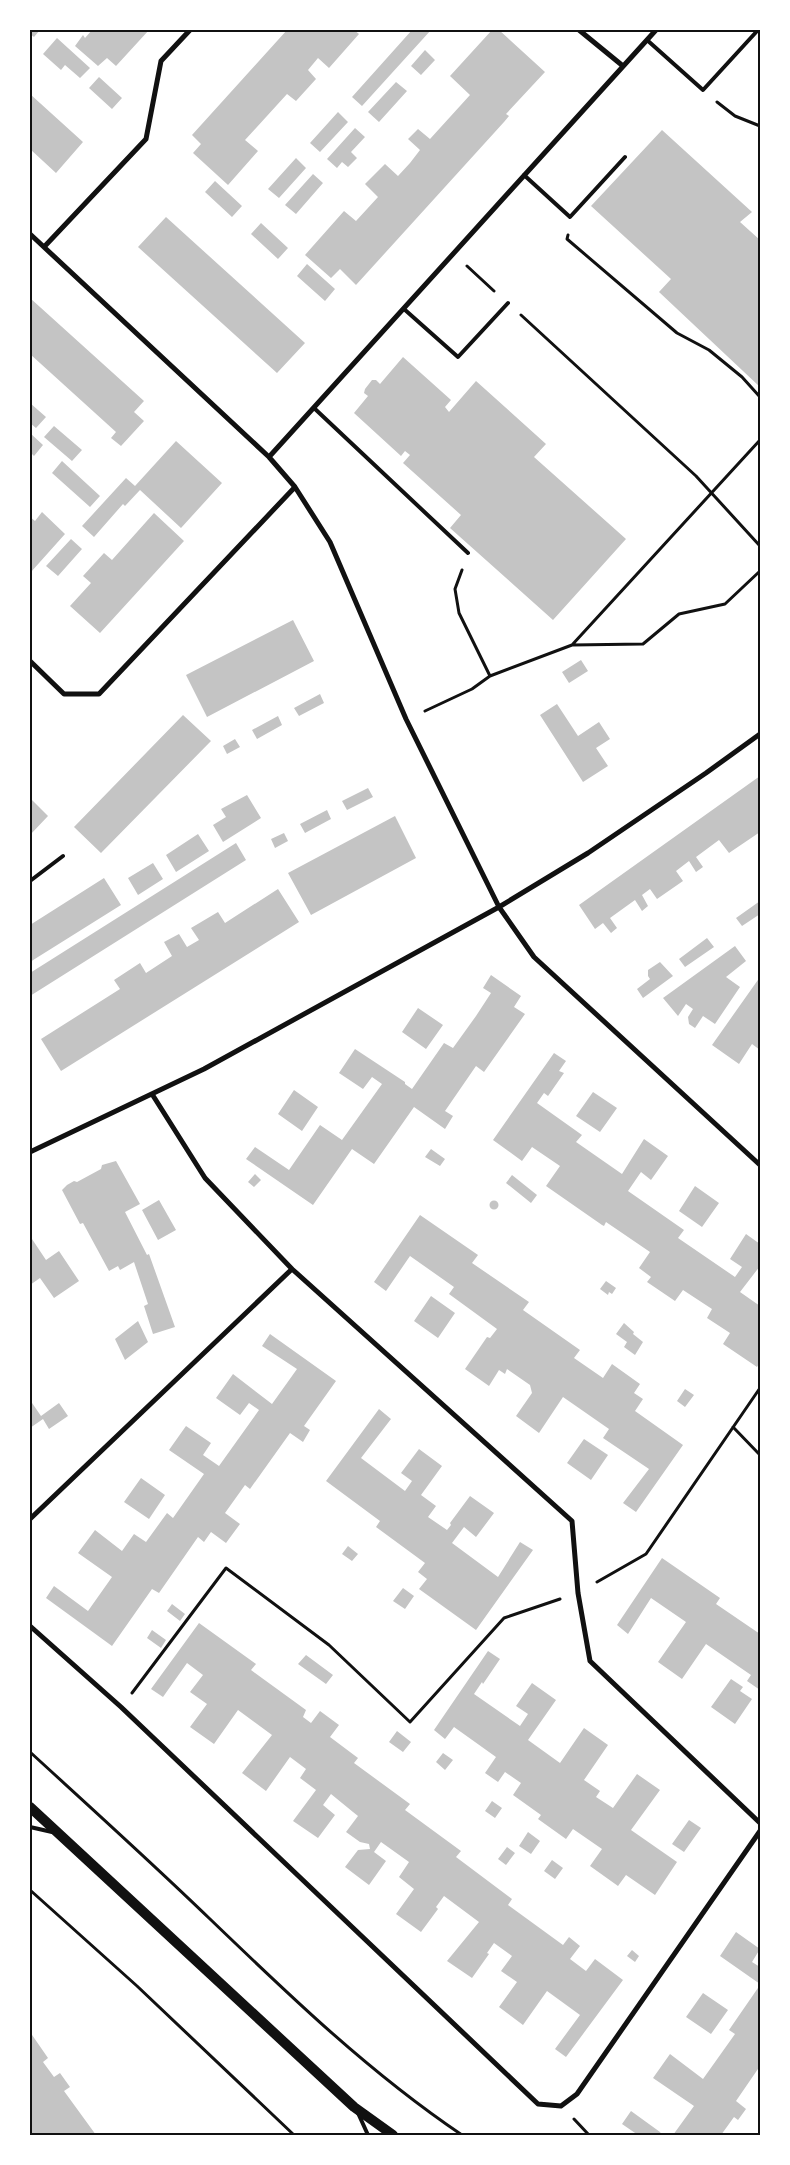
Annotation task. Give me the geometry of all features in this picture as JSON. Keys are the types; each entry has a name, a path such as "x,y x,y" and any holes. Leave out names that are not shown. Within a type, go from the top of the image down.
{"main road":[{"path":"30,1807 354,2107 393,2135"}],"street":[{"path":"44,247 146,139 161,61 190,30"},
{"path":"580,30 623,66"},
{"path":"269,457 656,30"},
{"path":"30,234 269,457 295,487 330,542 406,719 499,907 534,957 760,1165"},
{"path":"30,661 64,694 99,694 295,487"},
{"path":"30,1152 204,1069 499,907 588,853 760,734"},
{"path":"152,1094 205,1178 292,1269 572,1521 578,1593 590,1661 760,1823"},
{"path":"30,1519 292,1269"},
{"path":"30,1626 121,1707 538,2104 561,2106 577,2094 760,1831"}],"lane":[{"path":"647,40 703,90 758,30"},
{"path":"524,175 570,217 625,157"},
{"path":"404,308 458,358 508,303"},
{"path":"314,408 468,553"},
{"path":"30,881 64,856"},
{"path":"30,1827 58,1833"},
{"path":"354,2107 368,2135"}],"path":[{"path":"703,90 735,116 760,126"},
{"path":"570,217 567,239 677,333 709,350 742,376 760,397"},
{"path":"454,254 696,476 760,546"},
{"path":"572,645 760,440"},
{"path":"468,553 455,589 459,613 490,676"},
{"path":"406,719 472,689 490,676 572,645 643,644 679,614 725,604 760,571"},
{"path":"121,1707 226,1568 329,1645 410,1722 504,1618 578,1593 646,1554 760,1388"},
{"path":"733,1427 760,1455"},
{"path":"30,1752 167,1878 321,2025 420,2107 462,2135"},
{"path":"30,1890 137,1986 294,2135"}],"building":[{"path":"30,30 40,30 34,37 30,34"},
{"path":"92,30 149,30 116,66 107,58 98,66 75,46 83,35 85,38"},
{"path":"287,30 354,30 359,34 329,68 318,58 308,70 316,79 296,101 287,94 245,140 258,151 228,185 193,153 201,144 192,135"},
{"path":"412,30 431,30 362,106 352,97"},
{"path":"492,30 499,30 545,72 506,114 509,116 504,122 356,285 340,269 331,278 305,255 344,211 356,221 378,197 365,184 385,164 398,176 410,163 420,150 408,139 418,129 430,139 470,95 450,76"},
{"path":"57,38 90,68 80,78 65,65 61,70 43,54"},
{"path":"425,50 435,60 421,75 411,66"},
{"path":"99,77 122,98 112,109 89,88"},
{"path":"396,82 407,91 379,122 368,112"},
{"path":"30,94 83,142 56,173 30,149"},
{"path":"338,112 348,122 320,152 310,143"},
{"path":"355,128 365,137 351,152 357,158 348,167 342,162 337,168 327,159"},
{"path":"662,130 752,212 740,222 760,240 760,387 659,292 671,279 591,206"},
{"path":"296,158 306,168 279,198 268,189"},
{"path":"313,174 323,183 296,214 285,205"},
{"path":"215,181 242,206 232,217 205,192"},
{"path":"166,217 305,343 277,373 138,247"},
{"path":"261,223 288,248 278,259 251,234"},
{"path":"307,264 335,289 325,301 297,276"},
{"path":"30,298 144,401 134,412 144,421 121,446 111,438 116,432 30,354"},
{"path":"403,357 451,400 445,407 449,412 476,381 546,444 534,457 626,539 553,620 450,528 461,515 403,463 410,455 405,451 401,456 354,413 368,396 364,393 365,389 372,380 376,380 380,384"},
{"path":"30,403 46,417 36,428 30,423"},
{"path":"54,426 82,450 72,461 44,437"},
{"path":"30,433 43,445 34,456 30,452"},
{"path":"176,441 222,483 181,528 140,490 125,506 123,504 94,537 82,526 126,478 135,486"},
{"path":"62,461 100,496 90,507 52,473"},
{"path":"42,512 65,534 31,572 30,517 35,521"},
{"path":"154,513 184,541 100,633 70,606 91,583 83,576 104,553 112,560"},
{"path":"71,539 82,549 58,576 46,566"},
{"path":"293,620 314,661 207,717 186,675"},
{"path":"581,660 588,671 569,683 562,672"},
{"path":"320,694 324,703 299,716 294,708"},
{"path":"557,704 578,736 599,722 610,739 596,748 608,766 583,782 540,715"},
{"path":"183,715 211,741 101,853 74,827"},
{"path":"278,716 282,725 257,739 252,730"},
{"path":"235,739 240,747 227,754 223,746"},
{"path":"760,776 760,832 729,853 719,840 696,857 703,867 696,872 689,861 676,871 683,881 657,899 650,889 642,895 648,906 642,911 635,900 610,918 617,928 611,933 603,923 595,929 579,905"},
{"path":"368,788 373,797 347,810 342,801"},
{"path":"247,795 261,818 223,842 213,825 226,817 221,809"},
{"path":"30,798 48,816 30,835"},
{"path":"327,810 331,819 305,833 300,824"},
{"path":"395,816 416,858 311,915 288,873"},
{"path":"284,833 288,841 275,848 271,839"},
{"path":"198,834 209,851 176,872 166,855"},
{"path":"236,843 246,860 30,996 30,973"},
{"path":"153,863 163,879 138,895 128,878"},
{"path":"104,878 121,905 30,962 30,925"},
{"path":"278,889 299,922 61,1071 41,1039 120,989 114,980 140,963 146,973 172,956 164,942 179,934 187,947 199,940 191,928 218,912 225,923"},
{"path":"760,901 760,914 742,926 736,918"},
{"path":"707,938 714,947 685,967 679,959"},
{"path":"735,946 746,961 726,977 740,987 715,1024 703,1016 695,1028 689,1024 688,1017 693,1009 686,1004 678,1016 663,998"},
{"path":"660,962 673,976 643,998 637,989 650,979 648,970"},
{"path":"491,975 521,996 514,1007 525,1014 484,1072 476,1066 445,1111 453,1116 445,1129 414,1107 374,1164 352,1149 313,1205 246,1159 255,1147 289,1170 320,1125 342,1140 382,1084 372,1077 363,1089 339,1073 355,1049 405,1082 412,1089 444,1043 453,1048 476,1016 491,993 483,988"},
{"path":"760,977 760,1050 752,1044 739,1064 712,1045"},
{"path":"418,1008 443,1025 426,1049 402,1032"},
{"path":"554,1053 566,1061 559,1071 564,1073 548,1096 544,1093 537,1103 582,1135 576,1142 622,1174 644,1139 668,1156 651,1180 641,1172 628,1191 684,1230 678,1238 735,1277 742,1267 730,1259 746,1234 760,1244 760,1266 740,1292 760,1306 760,1362 757,1367 723,1344 730,1333 707,1318 712,1309 683,1290 675,1301 647,1282 651,1277 639,1268 650,1252 606,1222 604,1226 602,1225 546,1186 560,1166 532,1147 522,1161 493,1140"},
{"path":"294,1090 318,1107 302,1131 278,1114"},
{"path":"593,1092 617,1108 600,1132 576,1116"},
{"path":"431,1149 445,1159 440,1166 425,1157"},
{"path":"116,1161 140,1204 125,1212 147,1255 149,1254 175,1327 153,1334 144,1306 148,1304 134,1262 120,1270 118,1266 109,1271 83,1223 80,1224 62,1190 74,1181 77,1182 101,1169 102,1165"},
{"path":"255,1174 261,1180 254,1187 248,1182"},
{"path":"512,1175 537,1195 531,1203 506,1183"},
{"path":"695,1186 719,1203 702,1227 679,1211"},
{"path":"159,1200 176,1230 158,1240 142,1210"},
{"path":"494,1201 498,1205 494,1209 490,1205"},
{"path":"420,1215 478,1255 472,1263 529,1302 523,1310 580,1350 574,1358 603,1378 612,1364 640,1384 634,1393 643,1399 635,1411 683,1445 636,1512 623,1503 649,1469 603,1438 609,1429 563,1397 539,1433 516,1416 532,1393 530,1385 507,1369 505,1374 499,1370 489,1386 465,1369 487,1337 490,1338 497,1329 449,1294 454,1287 410,1256 386,1291 374,1282"},
{"path":"30,1236 46,1260 59,1251 79,1281 54,1298 40,1278 30,1285"},
{"path":"606,1281 616,1288 612,1294 609,1292 608,1295 600,1289"},
{"path":"431,1296 455,1313 438,1338 414,1321"},
{"path":"138,1321 148,1342 125,1360 115,1339"},
{"path":"624,1323 643,1342 635,1355 624,1347 627,1342 616,1334"},
{"path":"270,1334 336,1381 304,1426 310,1430 303,1442 290,1433 250,1489 245,1485 225,1513 240,1524 226,1543 211,1532 204,1542 198,1537 159,1593 152,1589 112,1646 46,1598 54,1586 88,1611 112,1577 78,1553 95,1530 122,1551 134,1534 146,1542 167,1513 173,1518 204,1474 169,1450 186,1426 211,1443 203,1455 219,1466 259,1410 249,1403 240,1415 216,1398 233,1374 272,1404 297,1369 262,1346"},
{"path":"685,1389 694,1395 685,1407 677,1401"},
{"path":"30,1400 41,1416 59,1403 68,1416 49,1429 43,1419 30,1428"},
{"path":"379,1409 391,1419 361,1458 405,1491 412,1481 401,1473 419,1449 442,1466 421,1495 436,1506 428,1517 447,1530 470,1496 494,1513 476,1537 464,1527 452,1543 498,1577 520,1542 533,1550 476,1630 419,1589 427,1579 418,1572 425,1563 376,1527 380,1521 326,1481"},
{"path":"584,1439 608,1455 591,1480 567,1463"},
{"path":"141,1478 165,1495 149,1519 124,1502"},
{"path":"348,1546 358,1554 352,1561 342,1554"},
{"path":"662,1558 720,1598 716,1604 760,1634 760,1690 747,1681 751,1675 706,1644 682,1679 658,1662 686,1622 651,1598 628,1634 617,1625"},
{"path":"403,1588 414,1596 405,1609 393,1601"},
{"path":"172,1604 185,1614 180,1621 167,1611"},
{"path":"199,1623 256,1664 251,1670 306,1710 303,1717 311,1723 320,1711 339,1725 330,1737 358,1758 354,1763 410,1804 405,1810 461,1851 456,1857 512,1899 508,1905 563,1945 569,1937 580,1946 570,1959 586,1971 595,1959 623,1980 566,2057 555,2049 580,2015 547,1991 523,2025 499,2007 517,1982 501,1971 512,1956 494,1943 487,1953 489,1954 472,1978 447,1961 479,1922 444,1896 436,1907 438,1909 421,1932 396,1914 414,1889 399,1877 409,1862 381,1842 374,1852 386,1861 369,1885 345,1867 358,1850 370,1849 369,1844 360,1842 346,1832 358,1816 331,1794 323,1805 335,1815 318,1838 293,1821 316,1790 300,1778 306,1769 290,1757 266,1791 242,1773 272,1735 238,1710 214,1744 190,1727 207,1704 190,1692 203,1675 187,1663 163,1697 151,1689"},
{"path":"152,1630 166,1640 161,1648 147,1638"},
{"path":"488,1651 500,1659 474,1694 520,1726 528,1714 516,1706 532,1683 556,1700 528,1740 560,1763 584,1728 608,1745 584,1780 600,1791 596,1797 613,1808 637,1774 660,1790 631,1830 677,1862 655,1895 626,1875 618,1886 590,1866 602,1849 573,1829 566,1839 538,1819 541,1815 513,1795 521,1783 505,1772 498,1782 485,1773 496,1757 454,1727 445,1739 434,1730"},
{"path":"306,1655 333,1675 326,1684 298,1664"},
{"path":"731,1679 743,1687 740,1691 752,1699 735,1724 711,1707"},
{"path":"397,1731 411,1742 403,1752 389,1742"},
{"path":"443,1753 453,1760 445,1770 436,1762"},
{"path":"492,1801 502,1808 495,1818 485,1811"},
{"path":"689,1820 701,1828 684,1852 672,1844"},
{"path":"528,1832 540,1841 531,1854 519,1846"},
{"path":"507,1847 515,1853 506,1865 498,1859"},
{"path":"552,1860 563,1868 555,1879 544,1871"},
{"path":"736,1932 760,1949 752,1962 760,1967 760,1984 720,1956"},
{"path":"632,1950 639,1956 635,1962 627,1956"},
{"path":"760,1985 760,2066 736,2101 746,2109 738,2120 734,2117 721,2135 673,2135 694,2106 653,2078 670,2054 703,2079 735,2034 729,2030"},
{"path":"703,1993 728,2010 711,2034 686,2017"},
{"path":"30,2032 48,2058 43,2062 54,2077 60,2073 70,2087 64,2091 96,2135 30,2135"},
{"path":"631,2111 662,2135 638,2135 622,2124"}]}
